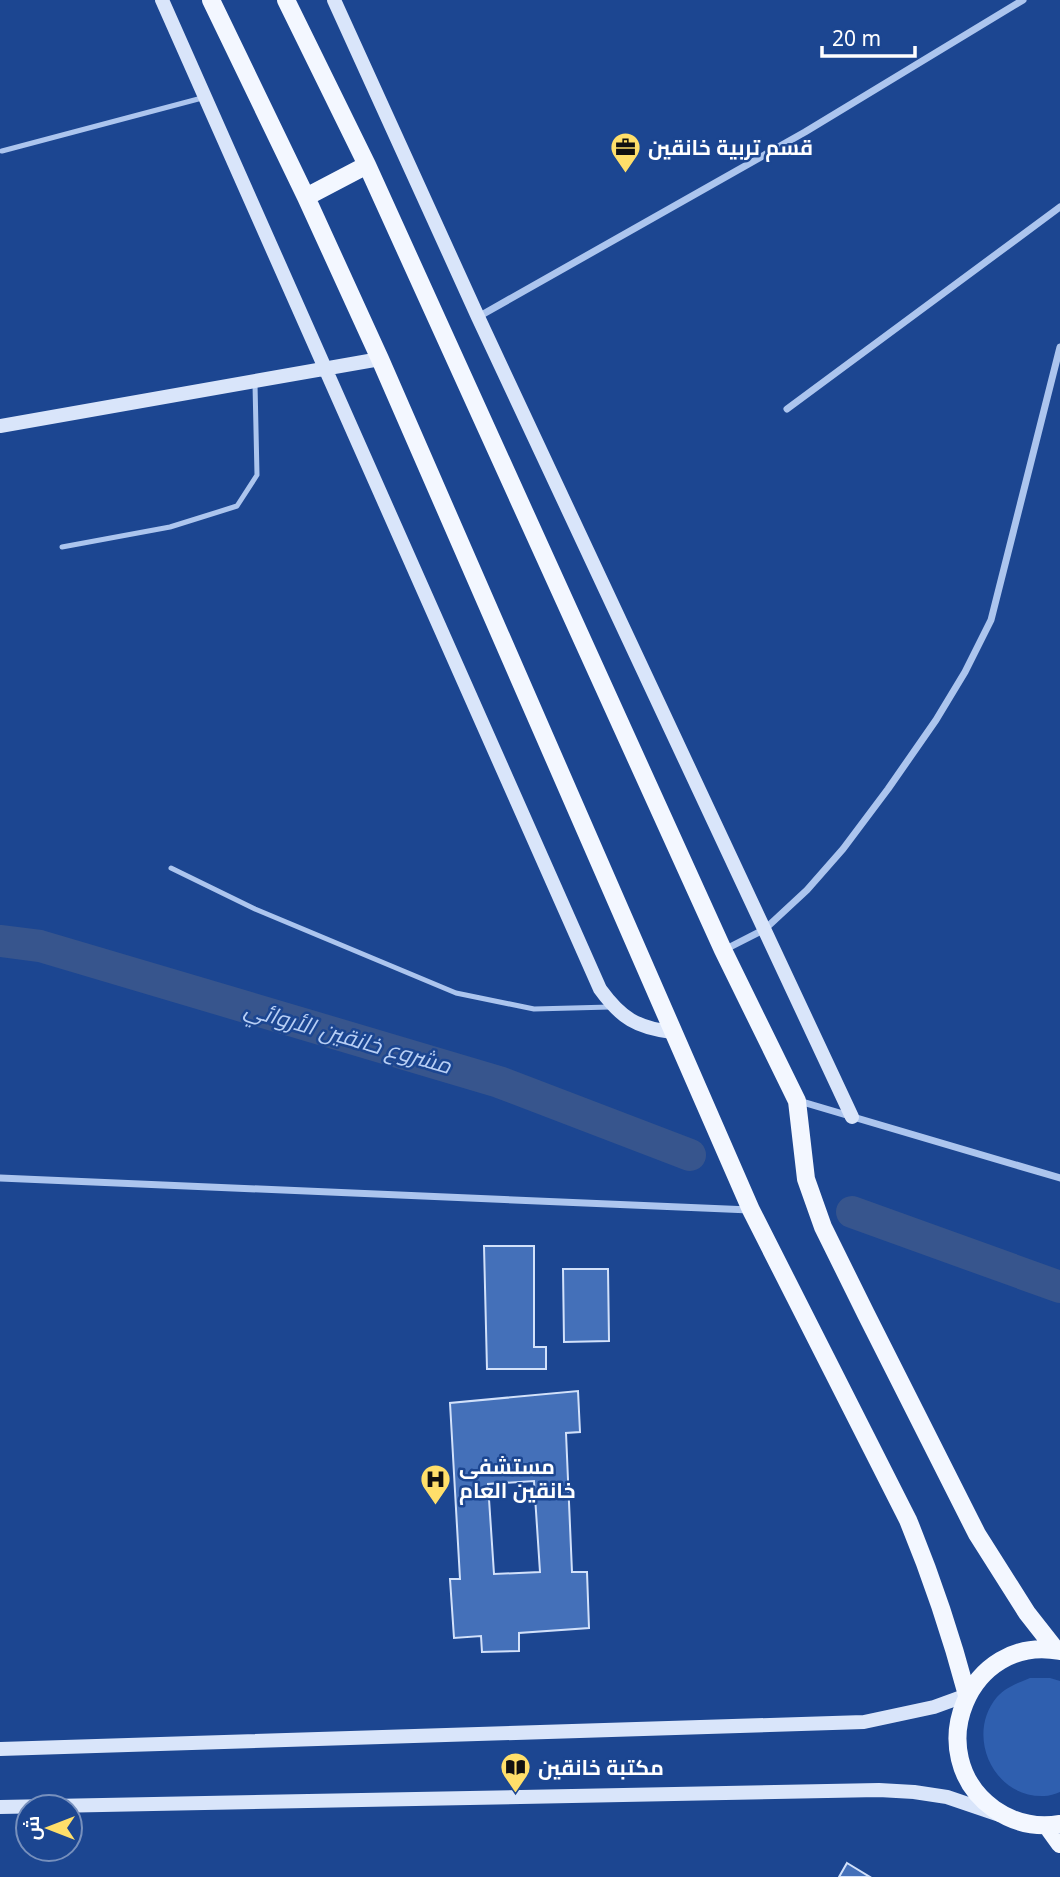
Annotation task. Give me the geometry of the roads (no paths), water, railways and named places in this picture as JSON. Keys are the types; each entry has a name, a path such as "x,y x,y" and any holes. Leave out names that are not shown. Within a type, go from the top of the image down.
{"main road":[{"path":"211,0 380,359 751,1210 908,1520 950,1632 967,1695"},
{"path":"286,0 366,165 723,950 797,1101 806,1179 823,1227 977,1534 1027,1613 1058,1650"},
{"path":"306,197 366,165"},
{"path":"1058,1650 1030,1650 1005,1658 983,1674 967,1695 958,1722 957,1750 966,1777 982,1800 1005,1817 1026,1824 1054,1825 1060,1844"}],"street":[{"path":"162,0 600,989 613,1007 631,1021 651,1030 672,1032"},
{"path":"334,0 478,317 852,1117"},
{"path":"478,317 805,132 1023,0"},
{"path":"787,409 1060,206"},
{"path":"723,950 765,929 807,890 843,849 936,720 965,672 991,620 1060,347"},
{"path":"0,426 380,359"},
{"path":"797,1101 1060,1178"},
{"path":"0,1178 751,1210"},
{"path":"0,1749 864,1722 934,1707 967,1695"},
{"path":"0,1807 879,1790 947,1797 1005,1817"}],"lane":[{"path":"2,151 205,97"},
{"path":"62,547 170,527 237,506 257,475 255,381"},
{"path":"171,869 256,909 456,993 534,1009 613,1007"}],"waterway":[{"name":"مشروع خانقين الأروائي","path":"0,941 40,946 499,1082 690,1155"},
{"name":"مشروع خانقين الأروائي","path":"852,1212 1060,1287"}],"place":[{"name":"قسم تربية خانقين","path":"625,175"},
{"name":"مستشفى خانقين العام","path":"436,1506"},
{"name":"مكتبة خانقين","path":"515,1795"}]}
